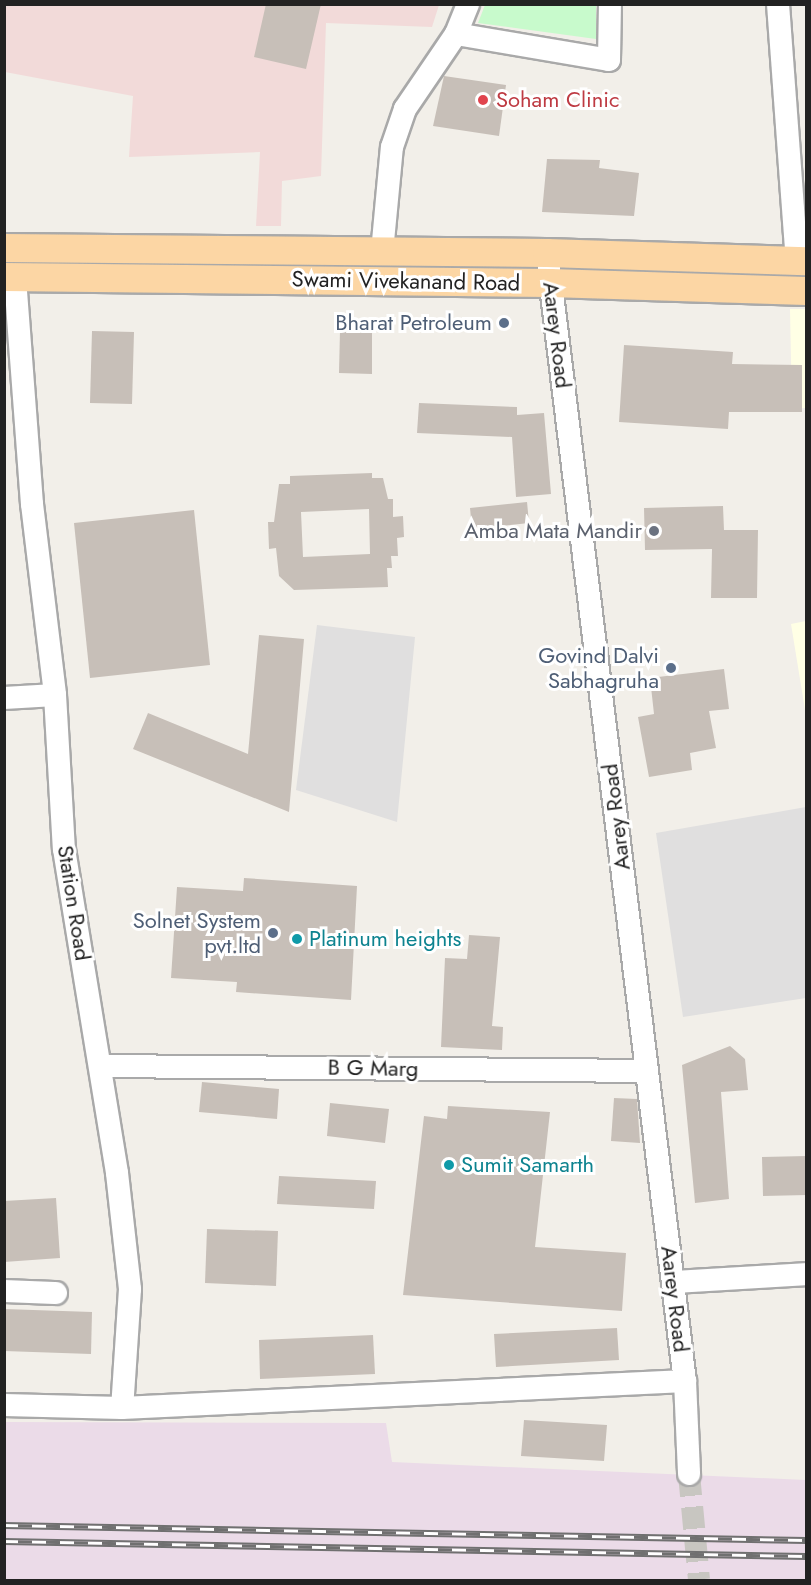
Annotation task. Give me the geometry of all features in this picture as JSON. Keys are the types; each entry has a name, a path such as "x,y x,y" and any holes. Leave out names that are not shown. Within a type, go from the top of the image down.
{"main road":[{"name":"Swami Vivekanand Road","path":"4,248 547,253 802,261"},
{"name":"Swami Vivekanand Road","path":"10,278 550,283 807,291"}],"street":[{"path":"382,252 392,147 405,108 456,34 468,4"},
{"path":"456,34 609,60 610,4"},
{"path":"778,4 802,261"},
{"name":"Aarey Road","path":"547,253 685,1381 689,1474"},
{"name":"Station Road","path":"10,278 32,504 55,695 64,849 100,1066 130,1289 122,1408"},
{"path":"4,698 55,695"},
{"name":"B G Marg","path":"100,1066 647,1071"},
{"path":"673,1282 807,1274"},
{"path":"4,1291 56,1293"},
{"path":"4,1405 122,1408 685,1381"}],"shaded area":[{"path":"4,5 439,5 432,27 326,23 321,176 282,181 281,226 256,226 260,152 129,157 133,96 5,72"},
{"path":"790,309 806,309 806,408 792,409"},
{"path":"806,621 806,716 791,624"},
{"path":"317,625 415,637 397,822 296,790"},
{"path":"806,807 806,998 683,1017 656,833"},
{"path":"5,1422 386,1423 392,1462 806,1480 806,1580 5,1580"}],"green space":[{"path":"485,5 596,5 596,39 478,23"}],"building":[{"path":"266,4 321,4 306,69 254,57"},
{"path":"444,76 506,85 499,136 433,126"},
{"path":"547,159 600,160 599,168 639,173 634,216 542,212"},
{"path":"92,331 134,332 132,404 90,403"},
{"path":"340,331 372,331 372,374 339,373"},
{"path":"624,345 733,352 732,364 802,365 802,412 729,412 728,429 619,422"},
{"path":"419,403 517,407 517,415 544,413 551,494 516,497 512,437 417,433"},
{"path":"372,473 372,478 383,478 388,499 393,499 393,517 403,516 404,537 397,538 398,556 391,556 392,568 387,568 388,587 294,590 279,576 276,548 269,549 268,522 274,522 279,484 290,484 290,476","holes":["369,509 370,554 303,557 301,512"]},
{"path":"527,502 529,523 472,529 470,508"},
{"path":"723,506 724,530 758,530 757,598 711,598 712,549 645,550 644,508"},
{"path":"194,510 210,665 90,678 74,523"},
{"path":"259,635 304,639 289,812 133,749 148,713 248,754"},
{"path":"724,669 729,709 709,711 716,748 690,753 692,770 649,777 638,717 654,714 650,678"},
{"name":"Platinum heights","path":"244,878 357,886 351,1000 236,992 237,982 171,978 177,887 243,891"},
{"path":"469,935 500,937 492,1026 503,1027 502,1050 441,1047 445,958 467,959"},
{"path":"730,1046 745,1059 748,1090 721,1092 729,1199 695,1203 682,1065"},
{"path":"202,1082 279,1089 277,1119 199,1112"},
{"path":"614,1098 637,1099 640,1143 611,1141"},
{"path":"330,1103 389,1109 385,1143 327,1136"},
{"path":"448,1106 550,1112 535,1247 626,1253 622,1311 403,1295 424,1116 447,1119"},
{"path":"807,1156 807,1195 763,1196 762,1157"},
{"path":"279,1176 376,1181 374,1209 277,1204"},
{"path":"56,1198 60,1258 4,1262 4,1201"},
{"path":"207,1229 278,1231 276,1286 205,1283"},
{"path":"4,1309 92,1312 91,1354 4,1351"},
{"path":"617,1328 619,1360 496,1367 494,1334"},
{"path":"373,1335 375,1374 260,1379 259,1340"},
{"path":"524,1420 607,1425 604,1461 521,1456"}],"tunnel":[{"path":"689,1474 699,1580"}],"railway":[{"path":"4,1525 806,1540"},
{"path":"4,1541 806,1556"}],"place":[{"name":"Soham Clinic","path":"483,100"},
{"name":"Bharat Petroleum","path":"504,323"},
{"name":"Amba Mata Mandir","path":"654,531"},
{"name":"Govind Dalvi Sabhagruha","path":"671,668"},
{"name":"Solnet System pvt.ltd","path":"273,933"},
{"name":"Platinum heights","path":"297,939"},
{"name":"Sumit Samarth","path":"449,1165"}]}
